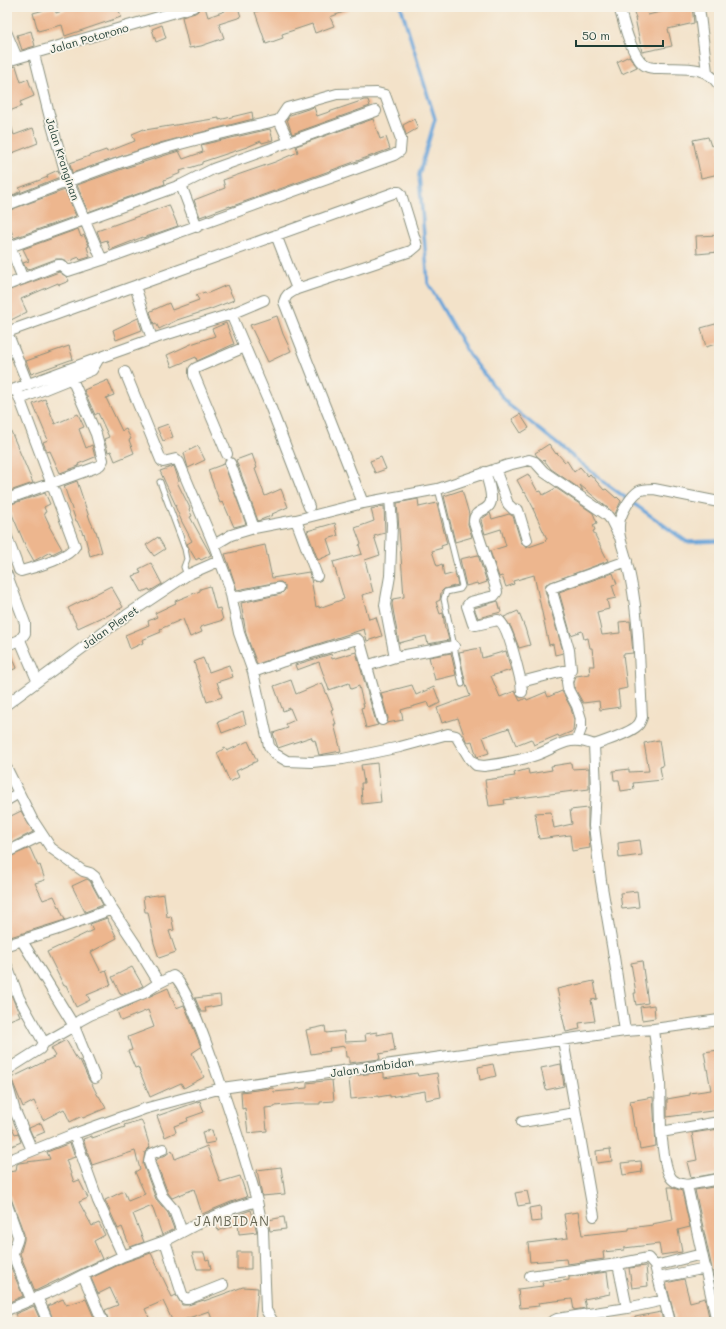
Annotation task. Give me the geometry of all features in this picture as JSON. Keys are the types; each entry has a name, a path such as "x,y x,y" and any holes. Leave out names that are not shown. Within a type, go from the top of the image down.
{"street":[{"name":"Jalan Potorono","path":"12,60 193,7"},
{"path":"619,7 638,58 647,67 697,69 708,72 719,85"},
{"path":"699,7 708,72"},
{"path":"7,34 12,60"},
{"name":"Jalan Kranginan","path":"34,54 68,181 102,260"},
{"path":"7,205 68,181 161,150 202,138 280,120 287,108 337,94 381,93 385,96 389,105 400,139 400,151 394,156 102,260 68,271 61,265 58,265 7,285"},
{"path":"24,279 11,249 12,246 181,185 213,169 376,111"},
{"path":"280,120 289,142"},
{"path":"181,185 197,227"},
{"path":"28,385 7,332 399,192 401,194 417,246 415,248 411,251 296,289 285,297 284,302 363,503"},
{"path":"276,235 296,289"},
{"path":"136,286 152,339"},
{"path":"7,537 19,570 22,571 60,558 73,550 75,544 20,399 12,391 152,339 231,314 264,300"},
{"path":"231,314 269,403 309,507"},
{"path":"245,347 196,368 194,370 194,375 229,458 254,528"},
{"path":"20,399 92,370 99,358"},
{"path":"125,372 161,460 163,462 176,459 179,462 214,545 232,598 239,633 252,672 269,746 275,754 287,762 312,762 343,759 400,747 448,734 456,736 470,759 476,765 484,766 533,756 564,743 577,740 594,745 614,738 637,727 640,723 642,717 638,632 633,586 619,536 607,515 544,472 532,460 520,461 490,470 438,489 363,503 296,520 254,528 231,535 214,545"},
{"path":"7,499 94,468 100,465 103,460 96,434 72,379"},
{"path":"490,470 508,504 513,509 518,510 527,540"},
{"path":"490,470 491,502 487,508 476,513 474,522 497,592 494,596 470,602 467,606 473,624 476,625 498,620 502,621 509,639 522,687 571,669"},
{"path":"619,536 620,519 627,505 639,491 654,489 719,502"},
{"path":"390,498 392,524 390,576 385,605 395,657"},
{"path":"296,520 317,576"},
{"name":"Jalan Pleret","path":"7,704 37,680 127,615 187,575 219,561"},
{"path":"577,740 581,729 581,719 577,706 568,689 567,682 571,669 569,650 551,588 627,561"},
{"path":"7,645 20,640 25,633 25,623 8,579"},
{"path":"232,598 279,588"},
{"path":"252,672 357,639 360,642 382,720"},
{"path":"20,640 37,680"},
{"path":"366,666 395,657 454,646"},
{"path":"594,745 596,788 594,826 601,881 625,1031"},
{"path":"7,769 32,819 51,848 83,871 90,873 95,877 112,909 136,945 159,984"},
{"path":"7,800 19,793"},
{"path":"7,852 42,835"},
{"path":"7,945 112,909"},
{"path":"22,941 74,1026 95,1078"},
{"path":"7,966 19,998 44,1043"},
{"path":"7,1070 40,1048 44,1043 74,1026 79,1021 144,993 173,976 176,977 193,1008 222,1088 250,1173 263,1230 266,1310 273,1322"},
{"name":"Jalan Jambidan","path":"7,1161 74,1134 144,1109 222,1088 625,1031 654,1029 719,1020"},
{"path":"654,1029 660,1081 664,1154 669,1174 677,1183 687,1186 719,1179"},
{"path":"563,1040 594,1216"},
{"path":"7,1083 15,1111 32,1150"},
{"path":"522,1122 575,1113"},
{"path":"662,1132 719,1122"},
{"path":"74,1134 98,1201 123,1256"},
{"path":"163,1149 151,1154 149,1162 162,1196 174,1210 182,1232"},
{"path":"687,1186 717,1322"},
{"path":"7,1310 123,1256 165,1241 234,1208 257,1201"},
{"path":"7,1205 18,1236 18,1240 13,1248 13,1255 34,1298 48,1322"},
{"path":"165,1241 182,1294 185,1298 188,1299 223,1285"},
{"path":"655,1266 702,1254"},
{"path":"530,1276 618,1264 645,1258 650,1259 655,1266 670,1322"},
{"path":"618,1264 628,1308"},
{"path":"658,1278 706,1268"},
{"path":"82,1275 103,1322"},
{"path":"551,1322 557,1318 628,1308 664,1300"}],"lane":[{"path":"160,482 185,549 187,559 184,567 187,575"},
{"path":"438,489 462,586 460,589 446,592 444,597 462,684"}],"building":[{"path":"55,7 56,13 75,7 118,7 121,17 65,36 62,25 38,31 33,13"},
{"path":"199,7 205,7 208,17 225,11 224,7 238,7 241,17 219,24 224,38 201,46 189,48 182,17 195,13 198,11"},
{"path":"273,7 274,10 283,7 355,8 330,17 334,26 315,33 312,24 282,34 283,38 266,44 255,12"},
{"path":"632,7 645,7 648,15 664,11 663,7 692,7 694,23 668,29 672,46 642,52 636,18"},
{"path":"162,25 166,38 156,42 152,29"},
{"path":"31,31 35,46 22,50 17,35"},
{"path":"629,56 637,67 622,74 617,62"},
{"path":"16,66 21,82 28,79 34,96 20,102 22,106 7,112 7,69"},
{"path":"368,100 370,106 292,134 287,119 290,115 314,107 317,116"},
{"path":"252,112 253,119 160,143 72,173 70,163 106,150 107,152 135,141 132,134 144,129 219,118 219,120"},
{"path":"9,118 14,135 33,128 38,143 7,155 7,119"},
{"path":"373,119 380,139 386,137 390,149 200,217 194,200 225,188 223,180 275,162 298,152 296,146"},
{"path":"414,119 418,128 406,135 403,125"},
{"path":"270,129 273,140 262,143 261,141 202,162 202,164 180,171 181,173 164,180 165,184 88,212 77,185 179,151 183,159 203,152 201,145"},
{"path":"708,137 711,146 719,144 719,174 701,178 693,140"},
{"path":"58,170 60,177 7,198 21,191 19,188 48,177 47,175"},
{"path":"65,190 76,216 14,238 10,228 7,229 7,211"},
{"path":"169,205 178,226 143,237 110,250 107,240 101,242 97,231"},
{"path":"78,229 81,237 84,235 89,246 87,247 90,257 80,260 79,257 67,262 62,259 56,259 27,270 23,263 29,261 23,249"},
{"path":"719,235 719,252 697,254 696,236"},
{"path":"59,272 67,277 69,281 59,285 58,283 21,299 27,312 7,322 7,291"},
{"path":"227,285 234,300 177,320 159,329 156,323 154,324 151,311 169,303 172,310 199,300 196,295 205,292 206,294"},
{"path":"277,316 291,351 268,362 250,325"},
{"path":"138,318 142,330 116,340 113,330"},
{"path":"226,323 234,344 197,361 196,357 172,367 167,355 191,344 215,336 212,329"},
{"path":"719,323 719,343 706,347 701,328"},
{"path":"69,346 73,359 31,374 26,361"},
{"path":"108,380 114,395 106,398 122,431 126,429 131,439 129,440 134,453 115,461 111,451 108,452 104,439 109,437 98,413 95,415 84,390"},
{"path":"45,399 55,424 78,414 84,427 79,429 86,448 92,445 95,457 78,464 79,466 60,473 50,451 47,452 43,442 48,440 33,404"},
{"path":"520,414 529,428 521,433 512,419"},
{"path":"7,422 33,483 7,492"},
{"path":"168,424 173,437 163,441 157,428"},
{"path":"549,444 556,454 557,453 565,462 567,461 574,472 580,467 588,476 590,474 604,490 606,489 621,501 615,514 580,485 583,491 551,469 544,460 543,461 537,456 535,453"},
{"path":"198,446 205,460 188,468 184,453"},
{"path":"252,454 257,468 255,469 265,496 281,489 288,507 258,521 236,460"},
{"path":"381,457 386,469 375,473 370,461"},
{"path":"224,464 246,524 234,527 223,502 220,503 208,470"},
{"path":"174,466 179,481 177,482 190,508 189,509 192,516 190,517 211,555 201,560 199,558 196,560 187,544 192,541 160,471"},
{"path":"528,474 538,492 541,491 543,495 556,488 593,513 597,523 593,525 595,530 593,531 608,561 546,584 545,590 563,651 563,653 555,655 553,644 549,645 534,575 513,581 514,584 506,587 502,576 499,577 490,551 506,546 501,529 485,534 481,521 490,513 492,519 509,514 513,516 521,542 526,548 546,541 545,540 547,539 534,509 517,480"},
{"path":"77,481 90,520 96,531 102,552 90,556 84,533 83,534 76,521 64,486"},
{"path":"462,490 469,514 468,524 472,537 455,542 444,496"},
{"path":"45,493 50,504 44,507 46,512 44,513 49,526 62,549 52,554 50,552 34,561 26,547 8,505"},
{"path":"418,499 419,507 437,503 447,544 441,546 442,548 432,551 437,566 442,564 444,576 455,573 458,585 444,589 441,592 440,600 436,602 440,614 443,613 445,629 449,640 428,644 426,636 399,643 392,604 393,599 404,597 397,503"},
{"path":"384,506 385,533 374,536 380,555 365,560 373,592 362,595 369,619 376,617 382,636 367,641 364,629 257,664 246,634 241,603 281,594 285,590 285,586 281,582 278,582 237,590 225,554 265,545 272,578 309,572 316,607 319,606 319,608 344,599 333,562 362,554 359,545 361,544 355,528 374,521 371,509"},
{"path":"335,523 338,536 327,539 332,554 318,560 307,531"},
{"path":"158,537 165,549 154,556 146,545"},
{"path":"478,555 487,582 478,585 477,583 466,586 460,559"},
{"path":"151,563 162,584 150,591 149,589 142,592 133,576 141,573 139,569"},
{"path":"613,573 617,584 612,585 616,598 607,600 609,609 597,612 602,635 620,633 619,622 630,621 633,653 623,654 627,688 618,690 620,707 600,710 599,701 583,703 574,687 576,676 590,674 589,666 594,666 592,648 590,648 588,638 584,639 582,631 571,635 559,592"},
{"path":"111,586 123,607 105,617 104,616 78,628 68,608"},
{"path":"210,586 216,609 220,608 223,620 200,627 202,632 190,637 183,619 160,629 161,632 142,640 143,643 130,649 125,635 149,625 148,621 157,617 155,613 176,603 175,601"},
{"path":"498,601 501,612 478,618 474,608"},
{"path":"518,611 530,645 519,648 511,627 504,617"},
{"path":"480,648 482,658 506,651 511,670 491,676 500,697 515,691 520,701 526,698 527,700 546,692 548,697 562,691 571,708 574,720 573,731 559,737 558,735 534,745 531,739 516,745 509,728 483,737 489,753 477,757 472,741 466,741 458,718 442,723 437,708 470,696 466,685 459,652"},
{"path":"7,651 10,651 17,668 7,672"},
{"path":"356,652 378,725 366,728 361,708 364,707 359,686 351,689 349,683 329,690 319,662 297,670 295,665 331,654 332,659"},
{"path":"451,653 456,675 435,680 429,657"},
{"path":"203,658 209,672 229,665 233,677 217,682 222,697 207,702 194,662"},
{"path":"291,680 296,694 322,683 333,709 331,710 336,724 334,724 341,751 319,755 315,740 313,741 311,737 278,748 273,733 288,728 286,724 295,720 290,708 283,711 274,686"},
{"path":"412,685 416,695 434,687 440,703 430,708 428,702 401,710 403,720 387,723 388,718 381,693"},
{"path":"243,712 246,724 222,733 218,722"},
{"path":"659,740 663,766 660,767 662,780 633,783 634,789 621,791 619,780 614,780 613,771 629,769 629,772 649,771 644,743"},
{"path":"248,741 257,761 236,771 239,777 230,782 217,753 225,748 227,751"},
{"path":"377,763 381,802 362,804 361,783 364,783 361,765"},
{"path":"571,763 572,769 589,768 589,789 504,800 505,804 489,806 485,780 515,776 514,773 528,769 529,774 552,770 551,766"},
{"path":"588,808 590,848 572,851 570,835 539,839 535,813 551,812 554,828 572,824 570,810"},
{"path":"21,811 33,832 7,845 7,818"},
{"path":"640,840 642,855 619,858 618,843"},
{"path":"30,848 38,866 40,865 45,880 35,883 43,900 54,896 65,920 7,938 7,858"},
{"path":"87,879 90,881 103,905 85,912 72,886"},
{"path":"637,891 639,907 622,909 620,893"},
{"path":"164,894 167,917 171,916 174,930 169,931 176,952 159,958 154,943 148,912 145,912 143,897"},
{"path":"107,918 117,938 91,952 101,972 106,970 111,985 87,995 90,1000 76,1007 66,985 64,986 47,952 93,930 90,924"},
{"path":"642,961 648,1003 636,1005 634,993 636,993 631,963"},
{"path":"132,967 143,986 121,995 112,977"},
{"path":"594,981 597,999 591,1000 595,1021 579,1023 580,1029 566,1032 557,989"},
{"path":"7,985 20,1016 7,1021"},
{"path":"168,988 176,1008 184,1005 187,1012 201,1047 192,1053 204,1077 184,1088 181,1083 150,1097 138,1067 135,1068 128,1051 132,1050 128,1037 154,1027 148,1010 121,1021 117,1011"},
{"path":"220,995 221,1005 205,1008 206,1012 201,1012 195,998"},
{"path":"654,1005 655,1018 642,1020 640,1007"},
{"path":"325,1026 326,1033 344,1031 345,1042 366,1041 365,1034 377,1032 377,1035 392,1032 395,1051 379,1054 380,1059 349,1063 349,1057 346,1057 345,1046 329,1048 330,1051 311,1054 306,1030"},
{"path":"66,1040 78,1061 80,1060 89,1080 106,1108 83,1118 82,1116 70,1122 64,1109 43,1120 34,1101 23,1107 11,1078 56,1056 51,1048"},
{"path":"719,1050 719,1110 667,1117 667,1099 690,1095 690,1093 711,1090 704,1052"},
{"path":"493,1064 496,1076 480,1080 478,1067"},
{"path":"561,1064 564,1086 546,1090 541,1068"},
{"path":"384,1073 384,1078 417,1073 418,1076 437,1073 441,1097 426,1100 425,1091 390,1097 390,1095 351,1099 349,1079 351,1079 351,1076"},
{"path":"332,1080 334,1101 320,1102 320,1104 296,1104 265,1108 267,1131 248,1133 245,1108 242,1109 241,1092 273,1088 274,1092 296,1090 307,1088 307,1083"},
{"path":"653,1097 656,1146 640,1149 636,1127 634,1127 630,1101"},
{"path":"200,1101 204,1112 187,1118 188,1121 174,1126 176,1132 165,1137 157,1116"},
{"path":"7,1116 15,1134 18,1133 21,1142 7,1148"},
{"path":"141,1120 150,1147 145,1152 143,1164 156,1199 168,1213 174,1229 162,1235 152,1206 133,1214 144,1242 130,1247 122,1227 118,1229 105,1200 124,1191 128,1201 145,1194 135,1172 140,1169 135,1151 92,1165 83,1139 92,1136 92,1138"},
{"path":"41,1123 45,1132 33,1137 29,1128"},
{"path":"719,1129 719,1173 691,1178 687,1162 697,1160 692,1133"},
{"path":"212,1130 215,1142 205,1144 202,1132"},
{"path":"70,1143 75,1157 66,1160 74,1182 79,1180 88,1198 79,1202 92,1226 99,1223 105,1235 94,1241 102,1259 35,1291 20,1254 24,1234 7,1190 7,1172 16,1171 17,1164 19,1163 50,1159 47,1152"},
{"path":"207,1146 220,1182 240,1176 247,1197 202,1214 194,1189 172,1198 168,1193 156,1162 157,1159 166,1155 172,1150 175,1159"},
{"path":"610,1149 612,1161 597,1163 596,1151"},
{"path":"641,1161 642,1172 623,1175 621,1163"},
{"path":"281,1167 285,1194 262,1196 257,1170"},
{"path":"719,1186 719,1301 695,1190"},
{"path":"668,1187 682,1191 690,1227 678,1230 682,1252 661,1255 659,1244 603,1252 604,1259 567,1264 566,1259 530,1262 528,1243 568,1238 564,1214 578,1212 582,1235 629,1230 629,1228 653,1225 652,1224 673,1220"},
{"path":"527,1191 530,1204 518,1206 515,1193"},
{"path":"540,1206 542,1221 531,1222 529,1208"},
{"path":"251,1210 257,1232 239,1234 238,1223 218,1231 215,1223"},
{"path":"284,1217 286,1229 270,1231 268,1220"},
{"path":"237,1252 251,1252 251,1269 237,1269"},
{"path":"151,1253 172,1297 176,1295 182,1305 204,1301 243,1287 258,1288 255,1322 213,1322 209,1311 183,1320 184,1322 173,1322 163,1301 145,1309 151,1322 109,1322 105,1310 118,1305 110,1288 98,1294 91,1278 125,1262"},
{"path":"192,1253 204,1253 206,1260 209,1259 211,1269 197,1269"},
{"path":"7,1258 23,1296 7,1303"},
{"path":"646,1266 648,1286 632,1288 629,1268"},
{"path":"607,1272 610,1294 584,1299 586,1308 574,1310 572,1299 538,1303 539,1306 520,1308 518,1289 543,1286 542,1283 569,1280 569,1277"},
{"path":"684,1279 690,1302 705,1298 710,1322 676,1322 666,1283"},
{"path":"63,1299 66,1305 86,1299 96,1322 54,1322 48,1306"},
{"path":"34,1306 41,1322 19,1322 15,1314"},
{"path":"661,1312 663,1322 635,1322 635,1317"}],"waterway":[{"path":"401,7 435,119 419,175 428,283 470,356 509,405 608,485 687,542 719,541"}],"district":[{"name":"JAMBIDAN","path":"232,1220"}]}
